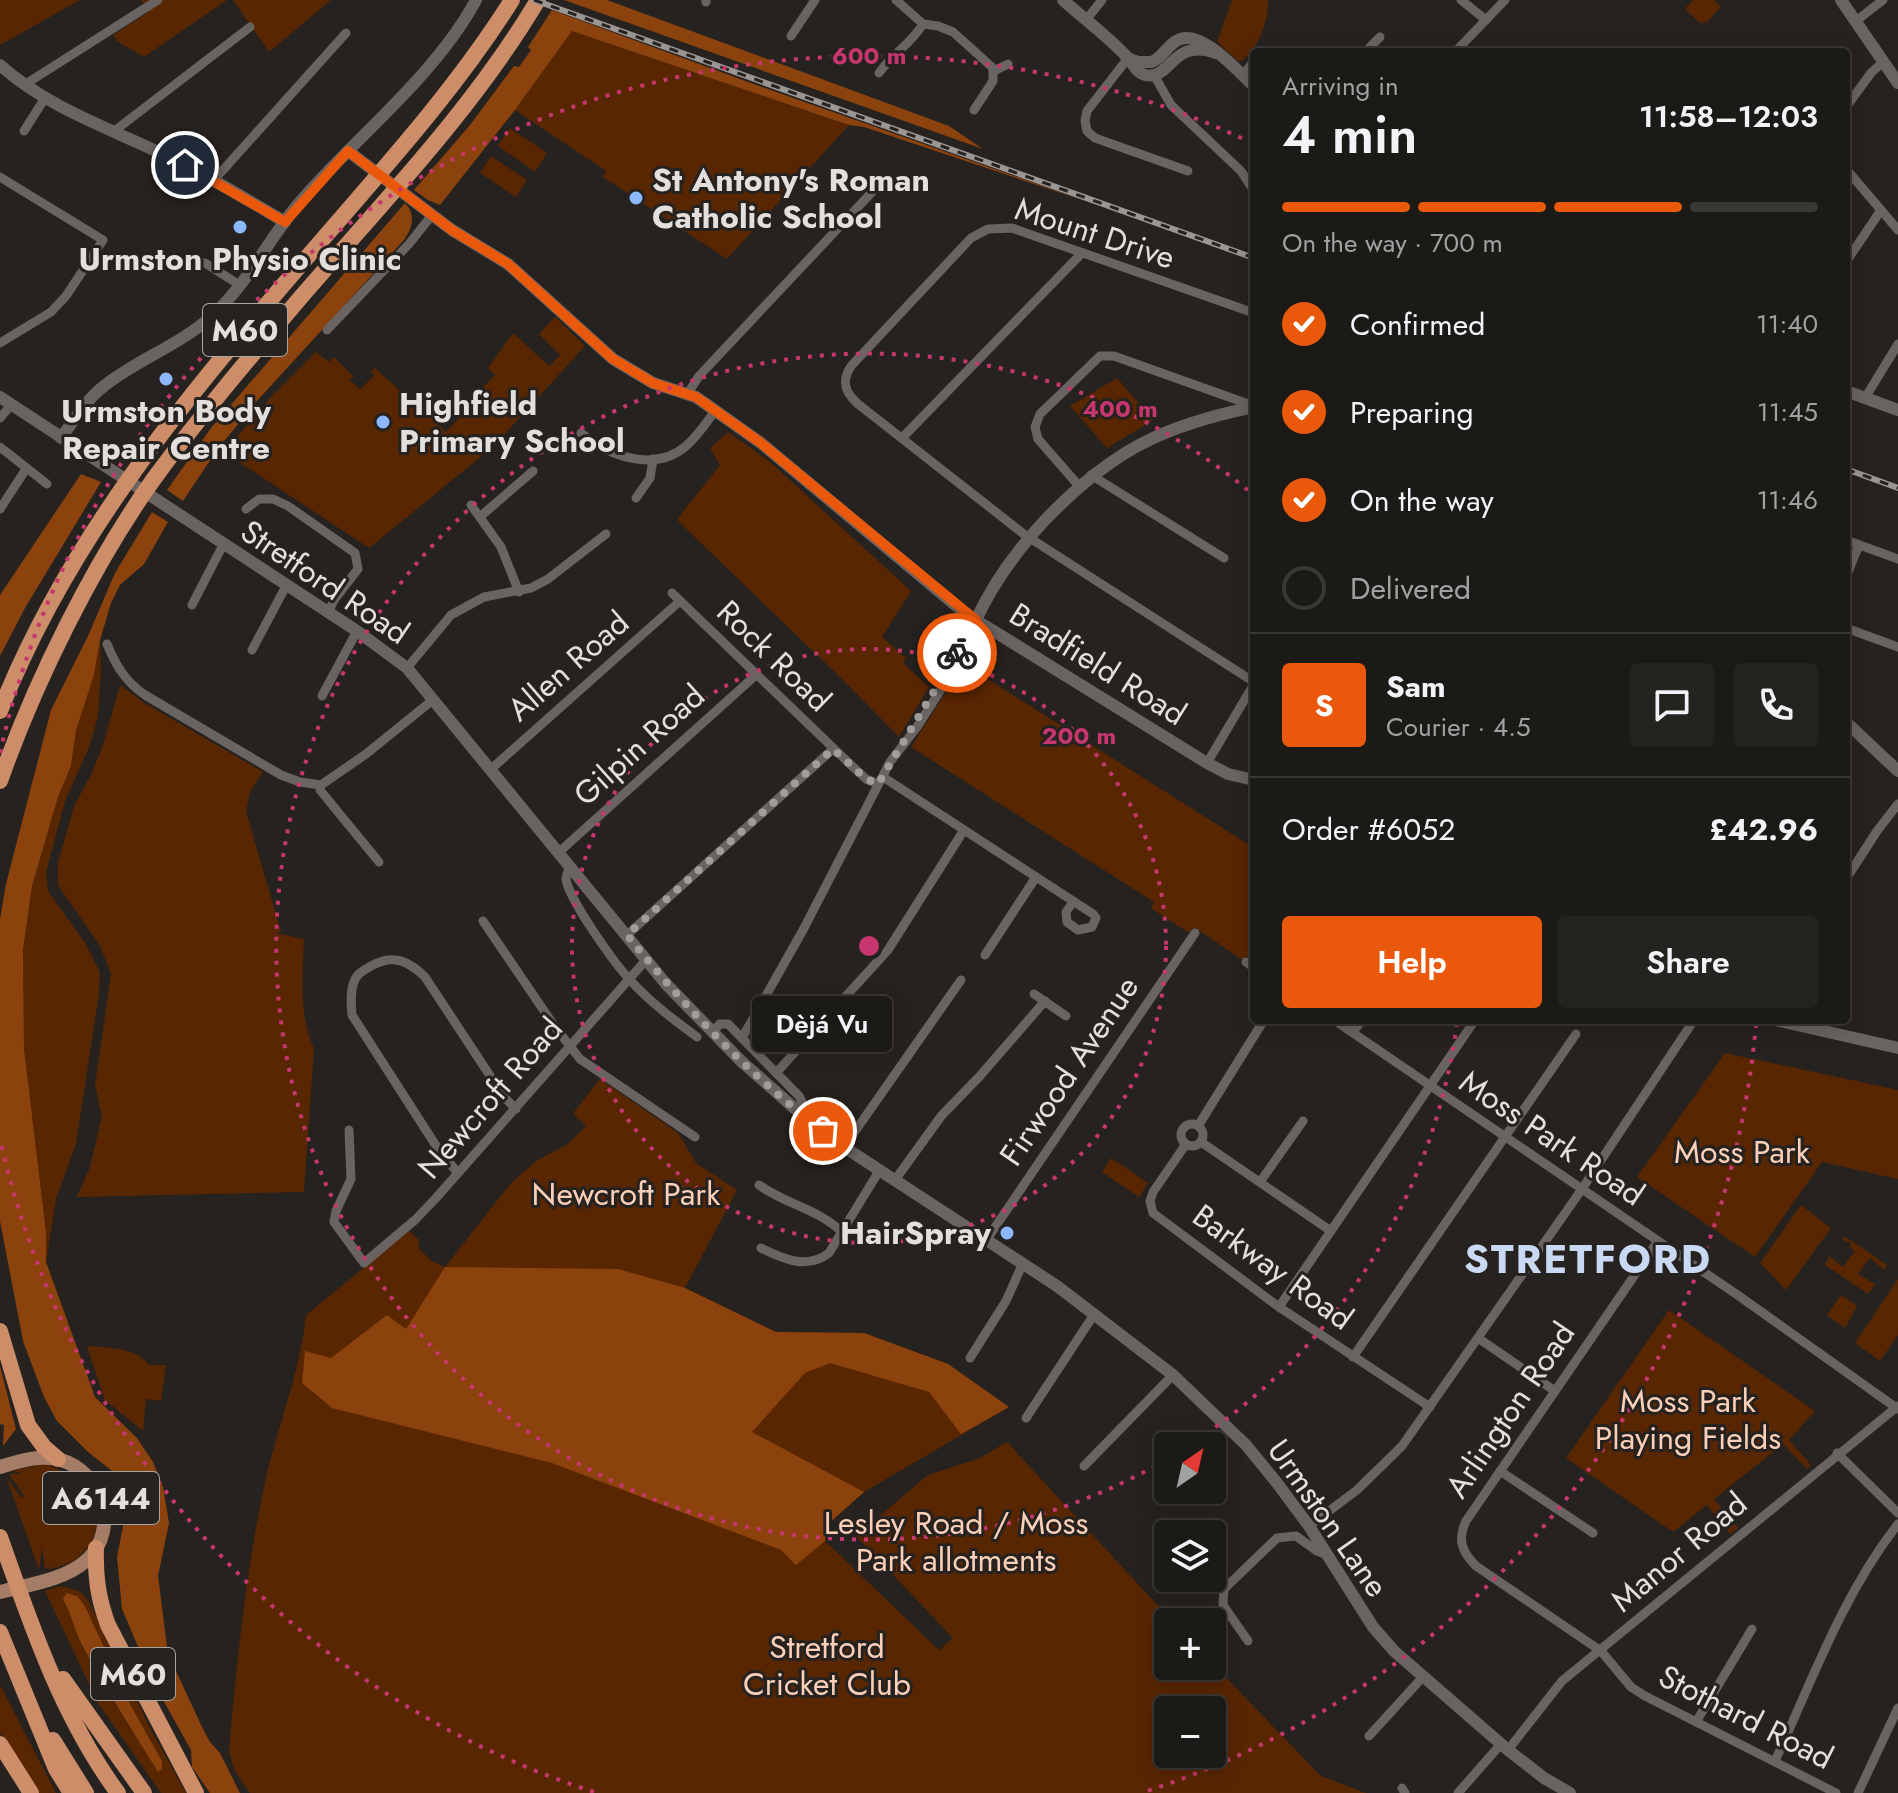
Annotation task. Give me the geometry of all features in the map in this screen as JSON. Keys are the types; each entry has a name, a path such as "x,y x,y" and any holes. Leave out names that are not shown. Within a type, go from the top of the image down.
{"highway":[{"name":"M60","path":"0,711 58,590 135,467 181,406 464,71 512,0"},
{"name":"M60","path":"2,778 27,711 53,657 111,545 154,479 300,298 478,91 538,0"},
{"path":"0,1331 28,1425 44,1447 58,1459"},
{"name":"M60","path":"0,1537 37,1642 69,1710 118,1793"},
{"name":"M60","path":"96,1548 95,1578 108,1625 196,1793"},
{"path":"0,1632 56,1769 71,1793"},
{"name":"M60","path":"37,1642 144,1793"},
{"path":"11,1662 44,1726 86,1793"},
{"path":"0,1744 31,1793"}],"main road":[{"name":"A6144","path":"0,1467 31,1458 58,1459 78,1468 94,1484 104,1509 104,1521 96,1548 88,1559 73,1570 0,1592"}],"street":[{"path":"24,85 158,0"},
{"path":"791,36 796,18 815,0"},
{"path":"896,0 923,24 953,32 994,71"},
{"path":"1063,0 1140,72 1154,75 1171,105 1241,171 1250,185"},
{"path":"1086,20 1102,0"},
{"path":"1461,0 1486,20"},
{"path":"1459,48 1505,0"},
{"path":"1841,0 1898,83"},
{"path":"1856,21 1883,0"},
{"path":"61,438 99,390 203,323 241,286 285,222 449,42 475,2"},
{"path":"878,73 914,38 923,24"},
{"path":"113,132 250,27"},
{"path":"214,180 346,33"},
{"path":"1372,48 1380,37"},
{"path":"1128,58 1152,62 1175,42 1191,38 1207,44 1250,83"},
{"path":"1154,75 1189,49 1216,53"},
{"path":"1128,58 1087,111 1087,131 1095,138 1188,171"},
{"path":"1850,102 1874,69 1883,62"},
{"path":"994,71 1008,64"},
{"path":"0,65 45,98 214,180 285,222"},
{"path":"1242,76 1250,66"},
{"path":"974,110 988,98 994,71"},
{"path":"24,131 45,98"},
{"name":"Bradfield Road","path":"348,151 432,215 508,264 613,359 653,383 688,393 761,443 976,620 1207,763 1228,774 1250,779"},
{"path":"1850,174 1898,230"},
{"path":"0,177 103,240 59,305 44,318 0,343"},
{"path":"688,393 699,376 873,191"},
{"path":"1850,256 1881,210"},
{"path":"327,330 409,244 432,215"},
{"name":"Mount Drive","path":"1250,312 1003,227 988,229 971,238 852,365 845,378 847,392 852,399 1029,538 1250,680"},
{"path":"902,438 1081,254"},
{"path":"205,263 241,286"},
{"path":"1865,398 1898,344"},
{"path":"1079,486 1038,439 1035,427 1040,414 1100,356 1114,356 1250,406"},
{"path":"1850,392 1898,410"},
{"path":"0,418 5,401"},
{"name":"Stretford Road","path":"5,401 357,631 407,668 569,868 720,1045 844,1147 1041,1276"},
{"path":"712,1032 720,1024 726,1023 742,1038 803,930 880,781 960,648 966,644 1006,567 1029,538 1091,475 1121,454 1166,432 1250,408"},
{"path":"581,433 606,451 624,457 653,459 684,448 715,411"},
{"path":"0,447 47,484"},
{"path":"636,498 650,478 653,459"},
{"path":"0,509 26,469"},
{"path":"481,516 533,471"},
{"path":"1091,475 1224,558"},
{"path":"246,509 259,495 273,499 288,506 355,553 358,569 328,613"},
{"path":"471,505 501,547 519,592"},
{"path":"407,668 451,615 484,597 519,592 548,579 606,534"},
{"path":"1850,542 1898,559"},
{"path":"192,605 223,545"},
{"path":"1850,567 1859,545"},
{"path":"252,650 286,586"},
{"name":"Rock Road","path":"672,593 866,779 880,781 964,830 1073,902"},
{"name":"Allen Road","path":"490,770 680,601"},
{"path":"1850,629 1898,647"},
{"path":"322,696 357,631"},
{"path":"107,644 129,684 281,775 300,782 321,785 366,754 434,699"},
{"name":"Gilpin Road","path":"558,853 756,675"},
{"path":"1207,763 1250,690"},
{"path":"1850,726 1898,771"},
{"path":"627,935 833,749"},
{"path":"321,785 320,790 379,862"},
{"path":"1850,873 1898,804"},
{"path":"776,1073 888,950 964,830"},
{"name":"Stretford Road","path":"569,868 567,884 628,979 697,1037"},
{"path":"985,955 1036,877"},
{"path":"483,921 580,1059 695,1137"},
{"name":"Firwood Avenue","path":"987,1239 1195,933"},
{"path":"458,1173 440,1152 352,1015 351,989 359,972 384,959 397,959 417,969 504,1097 516,1109"},
{"name":"Newcroft Road","path":"349,1130 351,1179 334,1222 364,1263 415,1220 646,960"},
{"path":"844,1147 961,980"},
{"path":"1034,994 1066,1016"},
{"path":"895,1180 942,1115 1045,1001"},
{"path":"1198,1126 1262,1024"},
{"name":"Moss Park Road","path":"1340,1024 1897,1408"},
{"path":"1353,1032 1359,1024"},
{"path":"1279,1307 1472,1024"},
{"path":"1309,1526 1381,1469 1402,1446 1582,1189 1691,1024"},
{"path":"1800,1024 1898,1048"},
{"path":"1353,1357 1576,1034"},
{"name":"Stretford Road","path":"742,1038 803,1101 802,1115"},
{"path":"1260,1182 1303,1121"},
{"path":"1191,1124 1198,1126 1203,1135 1201,1142 1192,1146 1186,1144 1181,1138 1184,1127 1191,1124"},
{"path":"1201,1142 1331,1231"},
{"name":"Barkway Road","path":"1186,1144 1153,1192 1150,1201 1153,1213 1279,1307 1430,1407"},
{"path":"761,1248 797,1262 819,1261 829,1253 879,1171"},
{"path":"759,1185 777,1198 813,1210 842,1232"},
{"name":"Arlington Road","path":"1601,1651 1476,1566 1461,1546 1462,1529 1658,1241"},
{"path":"970,1358 1006,1301 1023,1263"},
{"name":"Urmston Lane","path":"1041,1276 1095,1313 1173,1375 1259,1460 1309,1526 1373,1627 1422,1678 1505,1747 1567,1792"},
{"path":"1026,1418 1095,1313"},
{"path":"1478,1338 1555,1391"},
{"path":"1084,1466 1173,1375"},
{"name":"Manor Road","path":"1458,1793 1505,1747 1562,1681 1837,1453 1897,1408"},
{"path":"1837,1453 1898,1513"},
{"path":"1500,1471 1593,1533"},
{"path":"1775,1761 1853,1591 1898,1524"},
{"path":"1248,1641 1223,1605 1224,1589 1277,1538 1296,1536 1325,1554"},
{"path":"1696,1722 1752,1629"},
{"name":"Stothard Road","path":"1601,1651 1631,1687 1836,1793"},
{"path":"1369,1736 1422,1678"},
{"path":"1858,1793 1898,1708"}],"green space":[{"path":"0,0 80,0 0,45"},
{"path":"141,0 227,0 144,57 117,41 113,35 149,12"},
{"path":"233,0 331,0 269,52"},
{"path":"1232,0 1268,0 1262,33 1242,61 1238,61 1217,42"},
{"path":"1693,0 1714,0 1721,7 1707,22 1700,23 1685,9"},
{"path":"572,31 849,125 727,259 603,177 606,171 515,110"},
{"path":"510,128 547,153 535,172 498,146"},
{"path":"491,156 527,180 516,197 480,173"},
{"name":"Highfield Primary School","path":"555,317 585,346 493,447 369,548 224,452 270,398 316,352 329,362 334,357 353,376 350,380 360,389 374,376 371,372 375,368 446,432 467,410 474,415 492,396 483,387 495,375 488,368 513,333 549,366 560,355 539,334"},
{"path":"1117,378 1153,420 1107,448 1070,406"},
{"path":"728,432 770,462 911,591 882,637 906,658 903,663 929,687 899,737 679,522 678,518 720,465 710,448"},
{"path":"100,640 98,716 90,745 65,801 46,872 48,891 85,943 100,972 76,1144 56,1199 46,1262 46,1232 24,1048 23,950 32,886 58,797 71,766 75,730 94,675"},
{"path":"964,664 1250,845 1250,951 1244,961 1194,927 1189,933 1151,908 1154,902 911,747"},
{"path":"120,685 146,704 263,772 250,792 246,811 281,932 275,933 304,939 304,1008 314,1049 304,1192 77,1197 90,1167 102,1116 95,1085 111,974 100,946 58,885 58,863 74,806 103,745"},
{"name":"Moss Park","path":"1725,1053 1898,1090 1898,1179 1822,1162 1755,1257 1637,1177"},
{"path":"600,1079 678,1133 696,1163 737,1190 685,1288 776,1332 864,1333 948,1364 1009,1407 864,1492 828,1524 825,1541 939,1650 953,1638 856,1536 928,1475 980,1458 1007,1442 1160,1608 1154,1608 1154,1680 1226,1680 1226,1678 1321,1776 1366,1793 250,1793 234,1770 229,1750 239,1649 258,1515 299,1358 306,1315 409,1231 419,1240 418,1248 432,1261 445,1267 511,1183 536,1161 568,1144 586,1126 573,1113"},
{"path":"1111,1158 1148,1183 1139,1197 1102,1172"},
{"path":"1801,1205 1831,1228 1786,1290 1760,1263"},
{"path":"1844,1236 1887,1265 1884,1270 1870,1258 1858,1274 1875,1284 1868,1294 1825,1265 1829,1256 1843,1267 1855,1251 1849,1246 1851,1243 1843,1240"},
{"path":"1898,1279 1898,1335 1880,1361 1855,1343"},
{"path":"1841,1295 1857,1306 1845,1328 1827,1315"},
{"name":"Moss Park Playing Fields","path":"1669,1310 1815,1411 1789,1440 1811,1465 1807,1469 1783,1444 1714,1499 1738,1528 1730,1534 1707,1505 1673,1532 1566,1458"},
{"path":"87,1346 121,1349 136,1354 149,1365 166,1365 161,1401 146,1399 143,1431 105,1400"},
{"path":"43,1464 73,1478 92,1502 96,1516 95,1531 89,1545 74,1560 48,1570 51,1566 45,1569 42,1547 39,1570 6,1476 21,1498 24,1496 9,1474 22,1473 12,1471"},
{"path":"60,1586 80,1591 88,1600 151,1730 186,1793 161,1793 98,1703 45,1591","holes":["85,1606 131,1706 162,1761 158,1772 105,1688 79,1640 70,1611"]},
{"path":"0,1685 56,1793 38,1793 0,1733"}],"shaded area":[{"path":"564,0 607,0 949,126 983,149"},
{"path":"552,10 1091,203 572,31 440,205 428,200 414,190 470,125 514,66 519,67"},
{"path":"405,203 412,221 404,240 257,401 217,450 183,501 167,490 211,428"},
{"path":"81,474 101,482 25,608 0,656 0,595"},
{"path":"152,512 168,522 144,564 120,585 111,603 94,675 76,730 71,766 58,797 32,886 23,950 24,1048 46,1232 46,1262 95,1397 137,1438 153,1462 163,1487 169,1523 158,1576 168,1654 203,1729 220,1753 240,1793 210,1793 192,1767 191,1750 153,1682 122,1609 117,1557 126,1511 124,1493 111,1470 57,1421 44,1397 23,1341 0,1221 0,919 6,884 51,710 115,573"},
{"path":"445,1267 618,1269 685,1288 776,1332 864,1333 948,1364 1009,1407 961,1434 929,1392 830,1363 805,1373 752,1432 864,1492 828,1524 825,1541 796,1565 781,1550 552,1463 332,1408 302,1383 305,1351 331,1358 387,1315 406,1329"},
{"path":"0,1366 16,1429 3,1446 4,1425 0,1424"},
{"path":"67,1593 77,1596 85,1606 131,1706 162,1761 162,1769 158,1772 82,1645 63,1599"}],"railway":[{"path":"534,0 1250,257"},
{"path":"1850,470 1898,488"}],"way so far":[{"path":"823,1131 741,1061 666,984 627,935 833,749 866,779 878,784 957,653"}],"place":[{"name":"St Antony's Roman Catholic School","path":"636,198"},
{"name":"Urmston Physio Clinic","path":"240,227"},
{"name":"Urmston Body Repair Centre","path":"166,379"},
{"name":"Highfield Primary School","path":"383,422"},
{"name":"Dèjá Vu","path":"823,1131"},
{"name":"HairSpray","path":"1007,1233"}],"district":[{"name":"STRETFORD","path":"1588,1259"}],"route":[{"path":"185,165 285,222 348,151 452,230 508,264 613,359 653,383 696,397 761,443 976,620 966,644 957,653"}],"park label":[{"name":"Newcroft Park","path":"626,1194"},
{"name":"Lesley Road / Moss Park allotments","path":"956,1542"},
{"name":"Stretford Cricket Club","path":"827,1666"}]}
